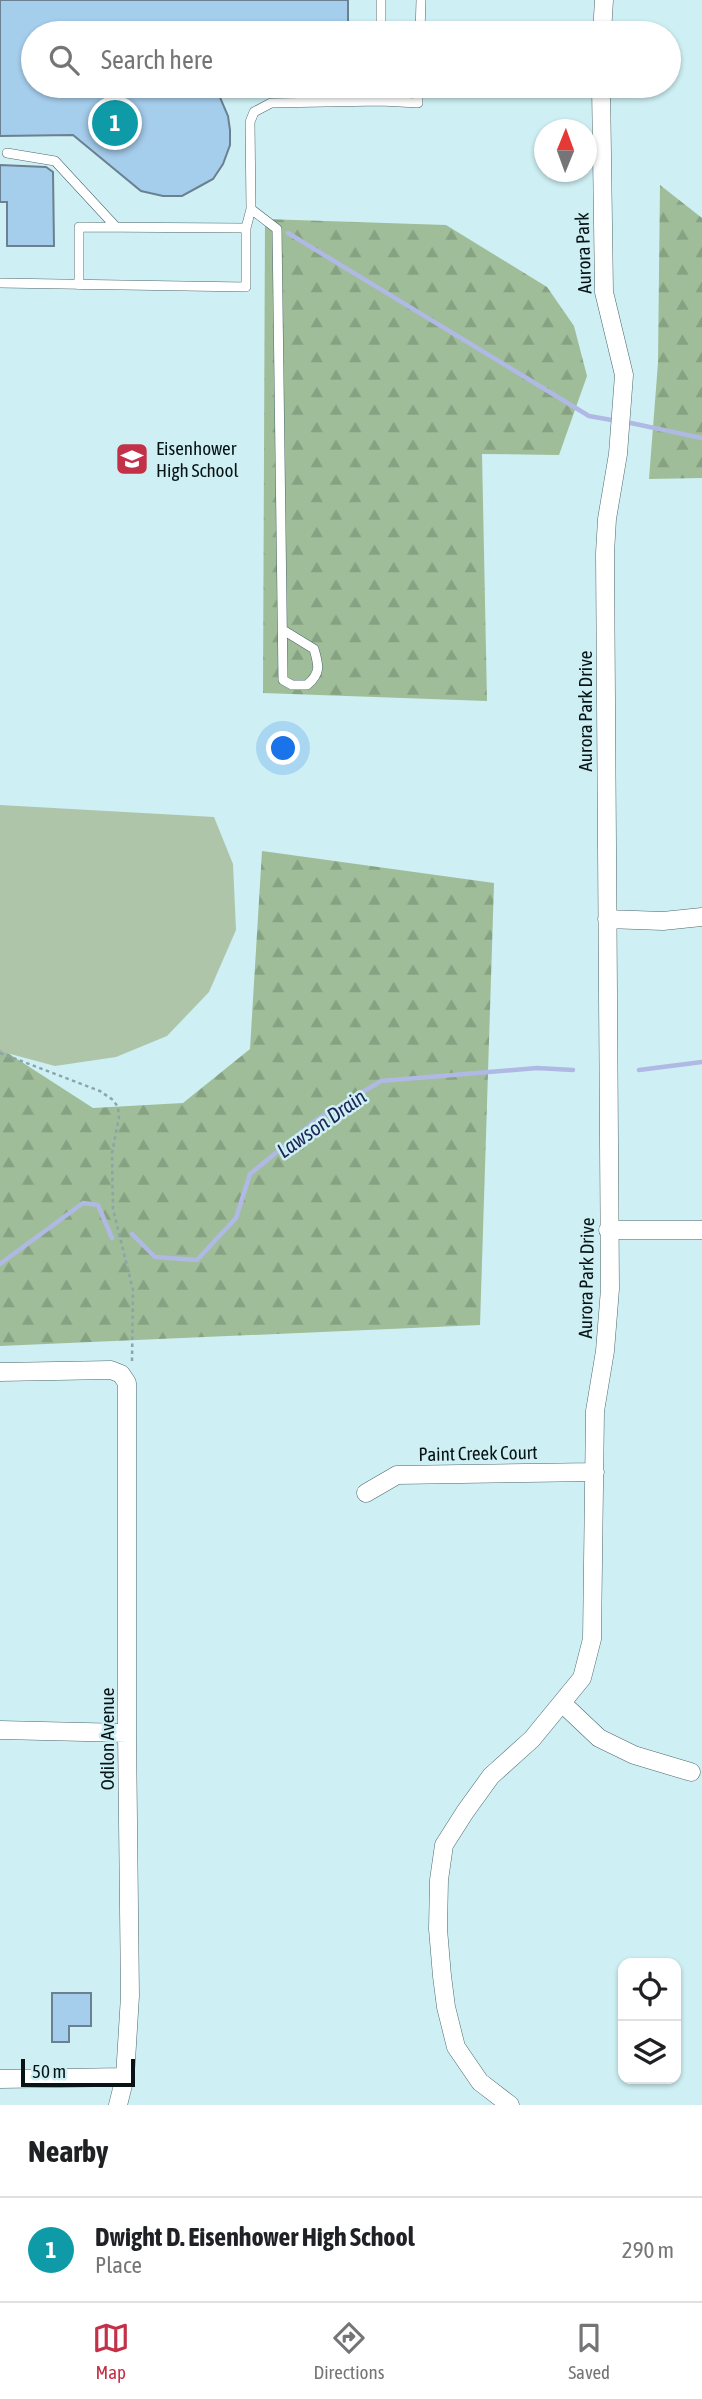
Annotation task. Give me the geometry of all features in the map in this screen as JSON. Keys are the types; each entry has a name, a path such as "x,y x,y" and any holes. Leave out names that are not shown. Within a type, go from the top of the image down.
{"street":[{"path":"603,21 604,0"},
{"name":"Aurora Park","path":"601,98 604,292 624,375"},
{"name":"Aurora Park Drive","path":"510,2105 480,2082 456,2047 442,1976 438,1929 439,1880 444,1845 491,1776 532,1739 582,1678 592,1639 595,1411 609,1316 605,553 607,519 618,454 624,375"},
{"path":"607,919 663,921 702,917"},
{"path":"608,1230 702,1230"},
{"path":"0,1372 111,1370 124,1378"},
{"name":"Odilon Avenue","path":"118,2105 125,2077 130,1996 124,1378"},
{"name":"Paint Creek Court","path":"366,1493 397,1475 595,1472"},
{"path":"562,1703 599,1738 634,1755 691,1772"},
{"path":"0,1730 127,1733"},
{"path":"0,2080 125,2077"}],"lane":[{"path":"381,0 381,21"},
{"path":"420,21 421,0"},
{"path":"0,283 246,286 246,228 251,209 250,122 254,112 271,103 418,103 418,98"},
{"path":"6,153 55,161 116,227"},
{"path":"251,209 277,229 282,630 283,680 292,685 307,685 316,677 318,664 314,649 282,630"},
{"path":"79,285 79,226 246,228"}],"path":[{"path":"0,1053 100,1091 118,1107 119,1116 112,1153 113,1209 133,1290 131,1366 124,1378"}],"green space":[{"path":"660,185 702,218 702,478 649,479 658,363"},
{"path":"265,219 446,225 547,287 574,326 587,376 559,455 482,454 487,701 263,693"},
{"path":"0,805 214,817 233,864 236,930 209,992 167,1036 116,1057 55,1066 3,1052 0,1048"},
{"path":"262,851 494,883 480,1325 0,1346 0,1048 93,1108 183,1103 250,1049"}],"building":[{"path":"0,0 348,0 348,21 21,21 21,98 220,98 228,116 230,130 230,145 223,164 213,179 182,196 163,196 141,191 73,135 0,136"},
{"path":"0,165 46,167 53,172 54,246 7,246 7,202 0,202"},
{"path":"52,1993 91,1993 91,2026 69,2026 69,2042 52,2042"}],"waterway":[{"path":"288,233 589,416 617,421"},
{"path":"626,422 702,438"},
{"name":"Lawson Drain","path":"639,1070 702,1062"},
{"name":"Lawson Drain","path":"132,1234 155,1257 197,1260 236,1218 250,1174 316,1120 381,1081 537,1068 573,1070"},
{"name":"Lawson Drain","path":"0,1264 83,1203 98,1205 112,1238"}],"place":[{"name":"Dwight D. Eisenhower High School","path":"115,123"},
{"name":"Eisenhower High School","path":"132,459"}]}
